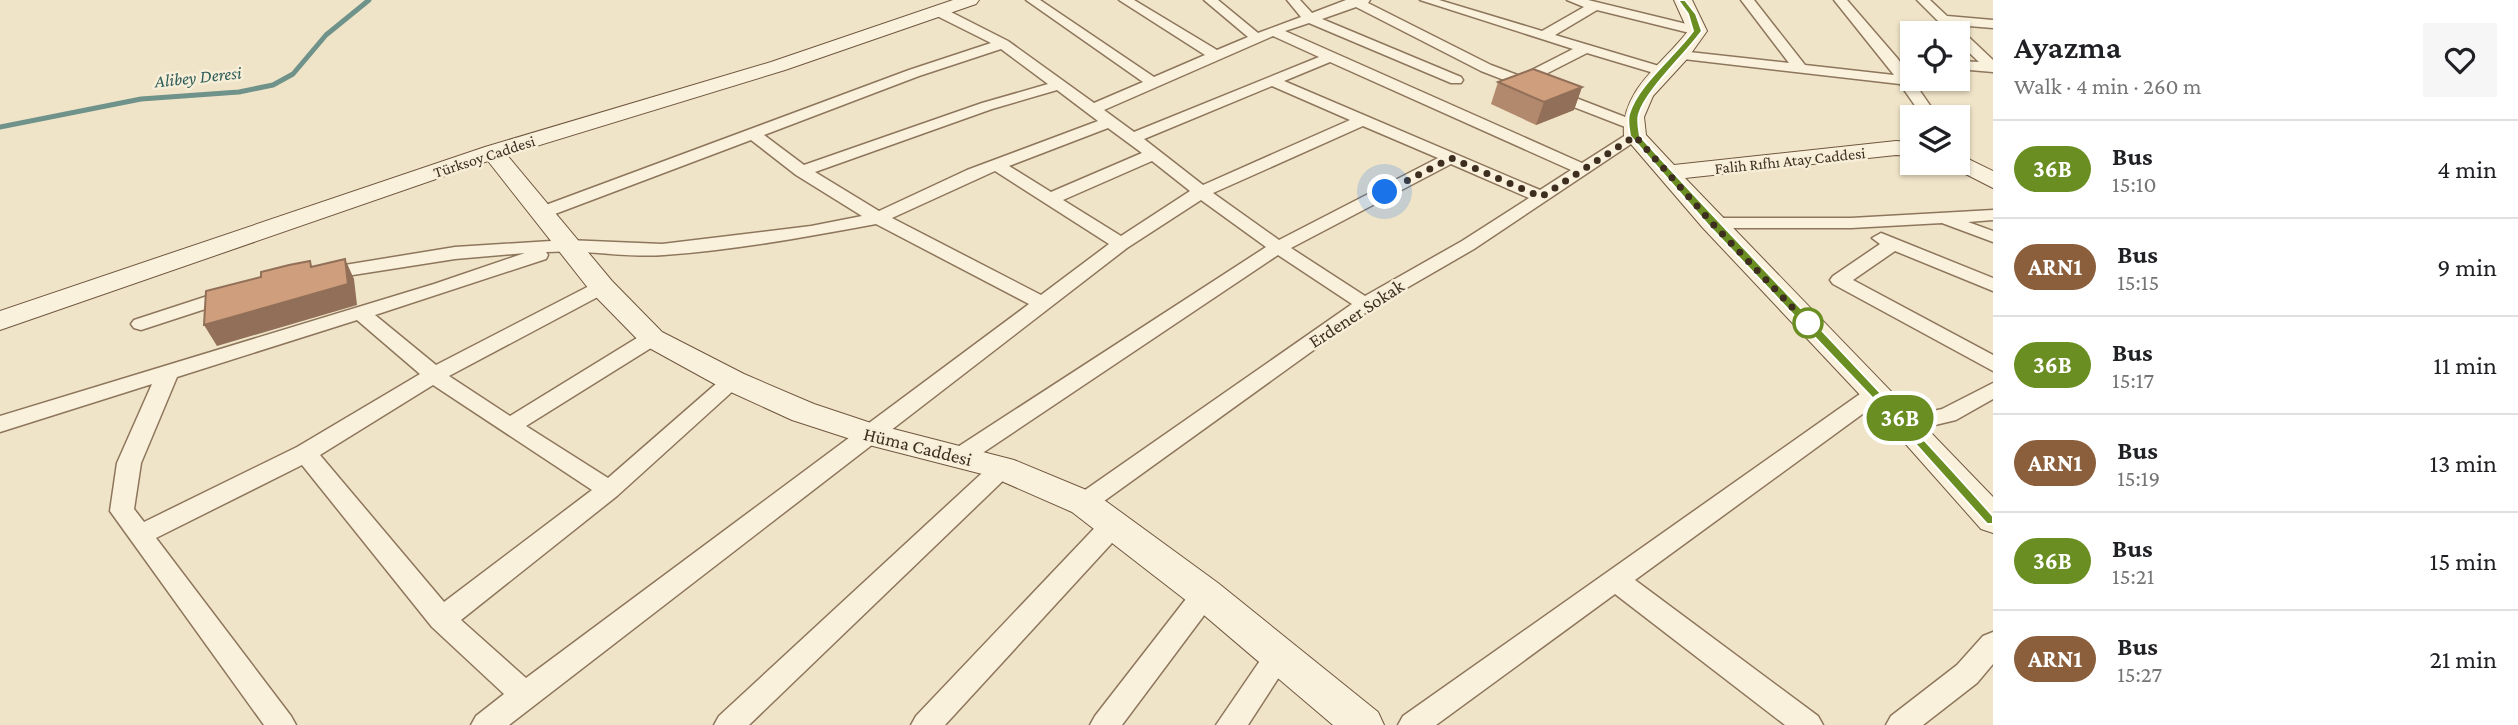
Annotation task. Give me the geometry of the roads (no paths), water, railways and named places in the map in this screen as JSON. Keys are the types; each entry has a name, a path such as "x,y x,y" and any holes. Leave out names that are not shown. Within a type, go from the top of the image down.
{"main road":[{"name":"Türksoy Caddesi","path":"0,321 493,152 790,62 970,0"},
{"path":"1682,0 1692,14 1698,31 1634,109 1634,130 1712,223 1906,424 1993,519"},
{"name":"Falih Rıfhı Atay Caddesi","path":"1668,173 1900,148"},
{"name":"Hüma Caddesi","path":"493,152 602,287 652,338 733,381 803,412 869,434 1002,468 1084,503 1205,594 1363,725"},
{"path":"1970,168 1993,181"}],"street":[{"path":"1032,0 1153,83"},
{"path":"1125,0 1216,56"},
{"path":"1210,0 1258,39"},
{"path":"1293,0 1310,18 1456,80"},
{"path":"1426,0 1588,47 1672,64 1800,68 1900,79"},
{"path":"1573,0 1698,31"},
{"path":"1747,0 1800,68"},
{"path":"1840,0 1900,73"},
{"path":"1923,0 1993,67"},
{"path":"1094,109 1273,31 1357,1 1486,68 1634,130"},
{"path":"1545,35 1594,6"},
{"path":"940,12 1003,44 1111,121 1277,248 1365,304"},
{"path":"1946,20 1993,24"},
{"path":"1273,31 1582,169"},
{"path":"541,213 914,73 1003,44"},
{"path":"1521,81 1588,47"},
{"path":"1133,138 1330,57"},
{"path":"1893,62 1900,62"},
{"path":"1970,66 1993,67"},
{"path":"1423,96 1486,68"},
{"path":"1274,82 1541,197"},
{"path":"802,171 987,106 1060,85"},
{"path":"309,276 455,253 567,245 662,250 811,231 878,218 996,165 1111,121"},
{"path":"486,725 1121,244 1201,192 1362,121"},
{"name":"Erdener Sokak","path":"1084,503 1365,304 1468,245 1582,169 1634,130"},
{"path":"753,134 802,171 878,218 1042,303"},
{"path":"1050,199 1154,154"},
{"path":"961,456 1277,248 1451,158"},
{"path":"996,165 1121,244"},
{"path":"1712,223 1850,223 1993,215"},
{"path":"1940,218 1993,237"},
{"path":"1850,223 1893,244 1993,285"},
{"path":"1893,244 1840,280 1993,364"},
{"path":"0,424 442,288 567,245"},
{"path":"141,324 255,287"},
{"path":"140,535 305,453 436,374 602,287"},
{"path":"359,312 451,389 609,490"},
{"path":"510,426 652,338"},
{"path":"169,370 129,463 122,511 281,725"},
{"path":"442,619 609,490 733,381"},
{"path":"1906,424 1948,415 1993,390"},
{"path":"1413,725 1875,394"},
{"path":"305,453 442,619 525,695"},
{"path":"729,725 1002,468"},
{"path":"926,725 1114,524"},
{"path":"1615,580 1808,725"},
{"path":"1105,725 1205,594"},
{"path":"1901,725 1967,674 1993,644"},
{"path":"1231,725 1280,654"}],"waterway":[{"name":"Alibey Deresi","path":"0,127 141,99 239,92 273,85 293,74 326,35 369,0"}]}
